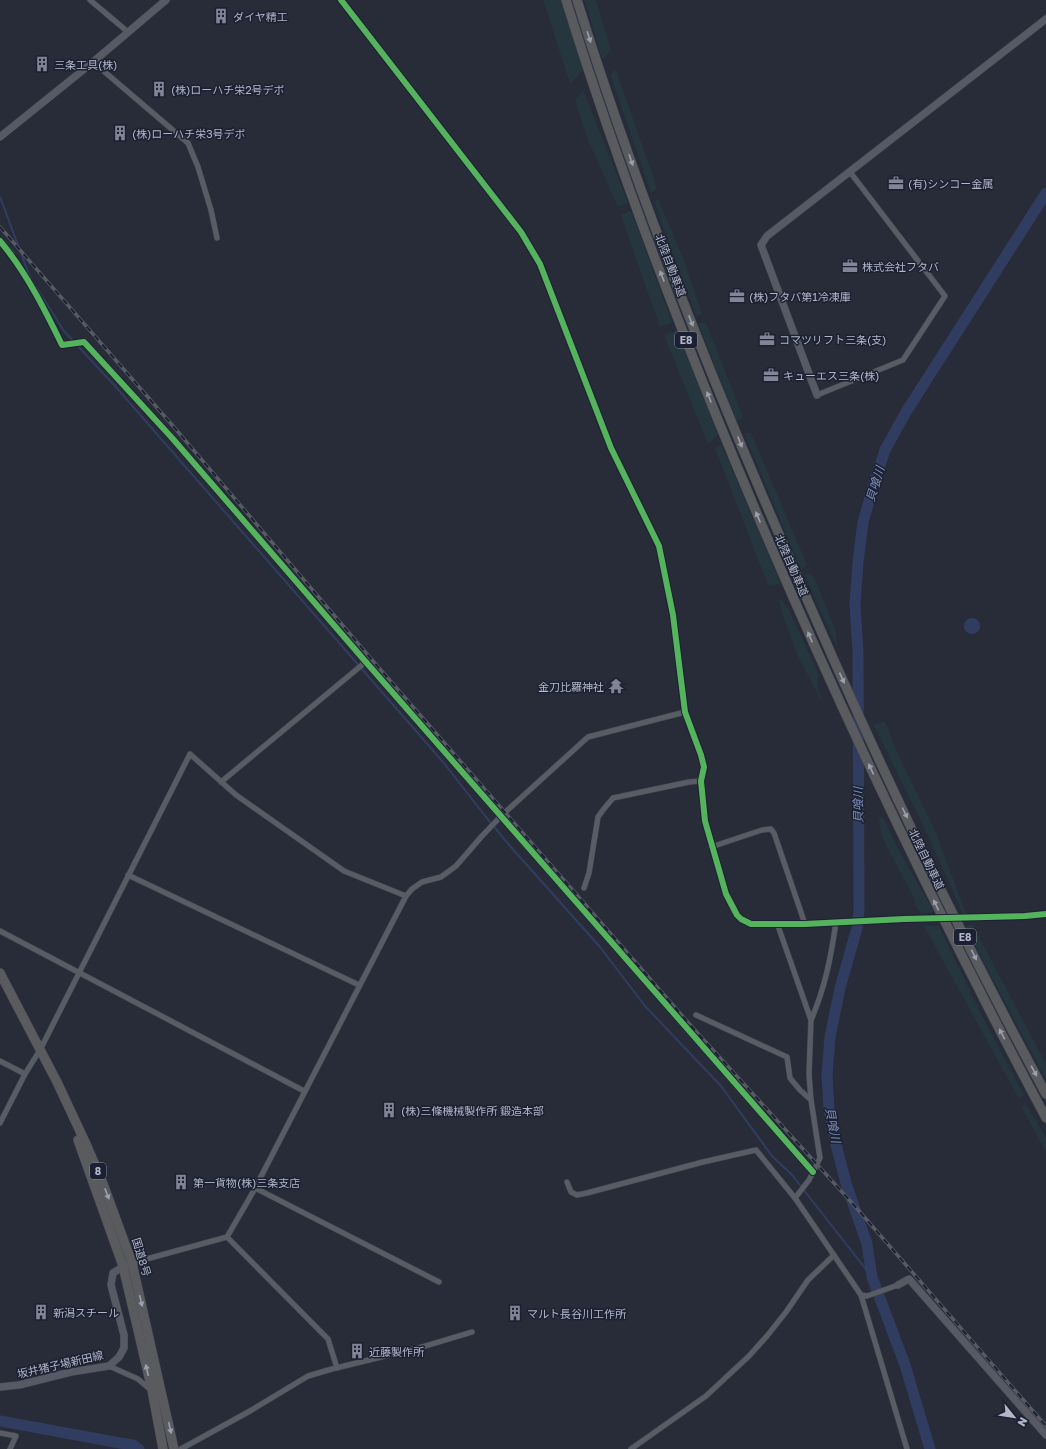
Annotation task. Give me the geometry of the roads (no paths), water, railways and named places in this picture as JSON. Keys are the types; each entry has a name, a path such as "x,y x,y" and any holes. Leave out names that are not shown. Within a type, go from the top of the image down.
{"highway":[{"name":"北陸自動車道","path":"566,0 622,169 682,329 752,501 826,672 887,805 958,950 1046,1118"},
{"name":"北陸自動車道","path":"577,0 632,163 693,328 748,464 826,643 888,778 992,990 1046,1094"},
{"name":"国道8号","path":"0,973 56,1082 99,1173 132,1263 174,1449"},
{"name":"国道8号","path":"56,1082 123,1266 152,1390 163,1449"}],"street":[{"path":"90,0 128,32"},
{"path":"0,137 93,62 166,0"},
{"path":"341,0 521,232 540,264 611,448 659,546 673,616 684,712 701,755 704,767 701,781 705,821 711,847 726,894 737,915 741,919 751,924 805,924 932,918"},
{"path":"850,172 945,296 903,360 817,395 761,246 766,236 1046,19"},
{"path":"93,62 188,143 198,167 216,238"},
{"path":"0,241 11,254 32,285 62,344 84,342 173,439 364,663 501,816 813,1172"},
{"path":"221,782 364,663"},
{"path":"123,1266 227,1237 255,1188 406,896 412,890 422,882 441,877 456,866 501,816 588,737 684,712"},
{"path":"0,1123 40,1050 78,972 190,754 242,799 344,871 406,896"},
{"path":"584,888 590,873 598,817 613,798 689,782 701,781"},
{"path":"711,847 762,830 771,829 774,832 805,924"},
{"path":"128,875 359,985"},
{"path":"961,918 1046,914"},
{"path":"797,1197 809,1180 820,1158 811,1100 809,1074 811,1020 819,1001 830,964 838,922"},
{"path":"777,923 811,1020"},
{"path":"0,931 304,1091"},
{"path":"696,1015 787,1057 790,1078 811,1100"},
{"path":"0,1061 26,1074"},
{"path":"567,1182 571,1192 577,1195 703,1162 756,1150 797,1197 861,1295 907,1449"},
{"path":"255,1188 439,1282"},
{"path":"227,1237 328,1339 337,1368"},
{"path":"631,1449 706,1396 748,1356 767,1336 786,1312 808,1280 834,1255"},
{"name":"坂井猪子場新田線","path":"0,1388 19,1385 71,1372 109,1366 119,1358 124,1348 124,1335 111,1285 113,1273 123,1266"},
{"path":"861,1295 867,1296 898,1285 909,1279 1046,1435"},
{"path":"181,1449 250,1411 308,1376 422,1347 472,1332"},
{"path":"109,1366 138,1379 152,1390"},
{"path":"0,1432 16,1436 10,1449"}],"water":[{"path":"972,618 979,623 980,626 975,633 972,634 965,629 964,626 969,619"}],"waterway":[{"name":"貝喰川","path":"930,1449 905,1365 872,1277 867,1244 846,1183 836,1145 829,1109 827,1075 830,1037 840,988 857,928 859,911 858,652 855,605 858,562 863,522 885,450 906,412 1046,193"},
{"path":"0,197 31,280"},
{"path":"36,287 64,331 115,386 443,762 510,846 600,947 645,1006 721,1086 772,1156 792,1175 872,1277"},
{"path":"0,1421 133,1445 139,1449"}],"tunnel":[{"path":"932,918 955,918"}],"railway":[{"path":"0,227 173,426 373,661 693,1028 853,1204 1046,1426"}],"place":[{"name":"ダイヤ精工","path":"221,16"},
{"name":"三条工具(株)","path":"42,64"},
{"name":"(株)ローハチ栄2号デポ","path":"159,89"},
{"name":"(株)ローハチ栄3号デポ","path":"120,133"},
{"name":"(有)シンコー金属","path":"896,183"},
{"name":"株式会社フタバ","path":"850,266"},
{"name":"(株)フタバ第1冷凍庫","path":"737,296"},
{"name":"コマツリフト三条(支)","path":"767,339"},
{"name":"キューエス三条(株)","path":"771,375"},
{"name":"金刀比羅神社","path":"616,686"},
{"name":"(株)三條機械製作所 鍛造本部","path":"389,1110"},
{"name":"第一貨物(株)三条支店","path":"181,1182"},
{"name":"新潟スチール","path":"41,1312"},
{"name":"マルト長谷川工作所","path":"515,1313"},
{"name":"近藤製作所","path":"357,1351"}]}
